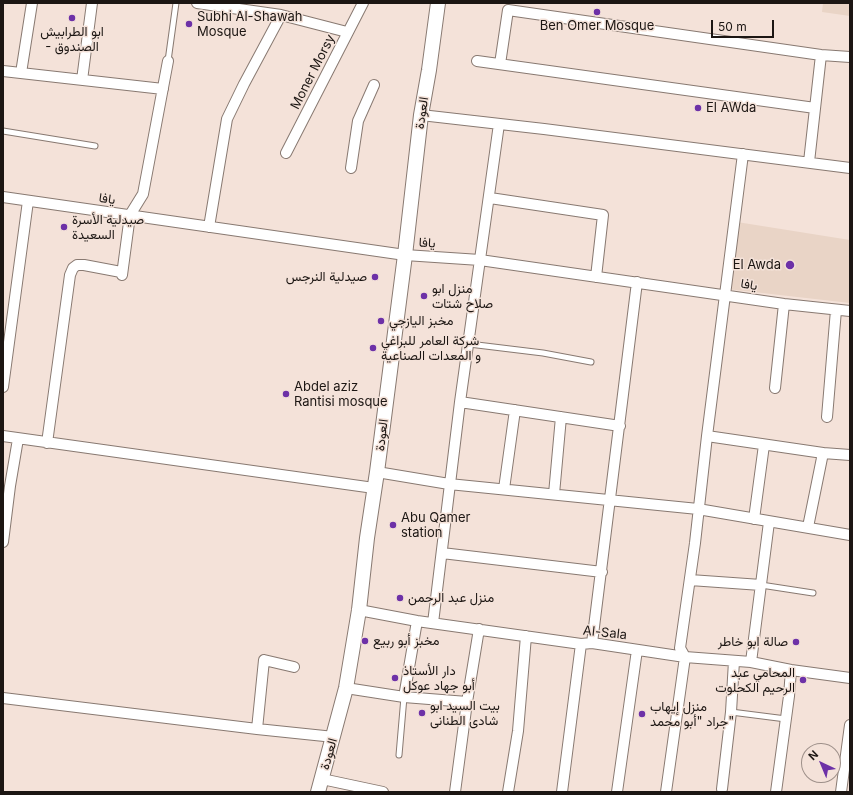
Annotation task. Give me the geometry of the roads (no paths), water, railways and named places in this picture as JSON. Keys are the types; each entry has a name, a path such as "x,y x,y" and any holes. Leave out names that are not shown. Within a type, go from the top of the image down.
{"main road":[{"name":"العودة","path":"320,785 346,688 359,610 405,255 420,115 429,70 438,3"}],"street":[{"path":"21,73 32,3"},
{"path":"82,80 92,3"},
{"path":"197,3 281,15 347,32"},
{"name":"Moner Morsy","path":"286,153 363,3"},
{"path":"500,64 508,10 821,55 850,57"},
{"path":"209,227 226,119 281,15"},
{"path":"809,162 821,55"},
{"path":"47,443 70,275 73,268 77,265 84,265 122,274 130,215 143,194 168,61"},
{"path":"477,61 815,108"},
{"path":"3,71 163,89"},
{"path":"351,168 358,121 374,85"},
{"path":"420,115 850,168"},
{"path":"433,623 460,402 500,124"},
{"path":"666,792 685,657 680,648 690,580 743,154"},
{"name":"يافا","path":"3,197 405,255 480,260 725,294 784,304 850,311"},
{"path":"490,198 603,215 596,277"},
{"path":"3,387 28,201"},
{"path":"592,644 637,282"},
{"path":"774,388 784,304"},
{"path":"827,417 836,310"},
{"path":"460,402 620,426"},
{"path":"504,489 515,410"},
{"path":"554,494 561,417"},
{"path":"3,436 374,488"},
{"path":"707,436 823,453 850,455"},
{"path":"3,542 18,439"},
{"path":"754,519 764,445"},
{"path":"808,527 823,453"},
{"path":"377,472 449,484 698,509 850,535"},
{"path":"751,662 769,522"},
{"path":"442,553 602,572"},
{"path":"690,580 761,585"},
{"name":"Al-Sala","path":"359,610 417,621 581,644 592,644 685,657 734,662 751,662 791,670 850,678"},
{"path":"404,697 417,621"},
{"path":"455,792 467,702 479,629"},
{"path":"508,792 518,731 526,636"},
{"path":"562,792 581,644"},
{"path":"617,792 637,650"},
{"path":"257,729 264,660 294,667"},
{"path":"722,789 731,712 734,662"},
{"path":"776,792 791,670"},
{"path":"346,688 404,697 467,702"},
{"path":"3,698 334,737"},
{"path":"841,792 850,725"},
{"path":"320,785 383,792"}],"lane":[{"path":"168,61 176,3"},
{"path":"3,131 95,146"},
{"path":"468,344 543,352 591,362"},
{"path":"761,585 812,592"},
{"path":"398,755 404,697"},
{"path":"731,712 786,719"}],"place":[{"name":"Ben Omer Mosque","path":"597,12"},
{"name":"ابو الطرابيش - الصندوق","path":"72,18"},
{"name":"Subhi Al-Shawah Mosque","path":"189,24"},
{"name":"El AWda","path":"698,108"},
{"name":"صيدلية الأسرة السعيدة","path":"64,227"},
{"name":"El Awda","path":"790,265"},
{"name":"صيدلية النرجس","path":"375,277"},
{"name":"منزل ابو صلاح شتات","path":"424,296"},
{"name":"مخبز اليازجي","path":"381,321"},
{"name":"شركة العامر للبراغي و المعدات الصناعية","path":"373,348"},
{"name":"Abdel aziz Rantisi mosque","path":"286,394"},
{"name":"Abu Qamer station","path":"393,525"},
{"name":"منزل عبد الرحمن","path":"400,598"},
{"name":"مخبز أبو ربيع","path":"365,641"},
{"name":"صالة ابو خاطر","path":"796,642"},
{"name":"دار الأستاذ أبو جهاد عوكل","path":"395,678"},
{"name":"المحامي عبد الرحيم الكحلوت","path":"803,680"},
{"name":"بيت السيد ابو شادى الطنانى","path":"422,713"},
{"name":"منزل إيهاب جراد \"أبو محمد\"","path":"642,714"}]}
